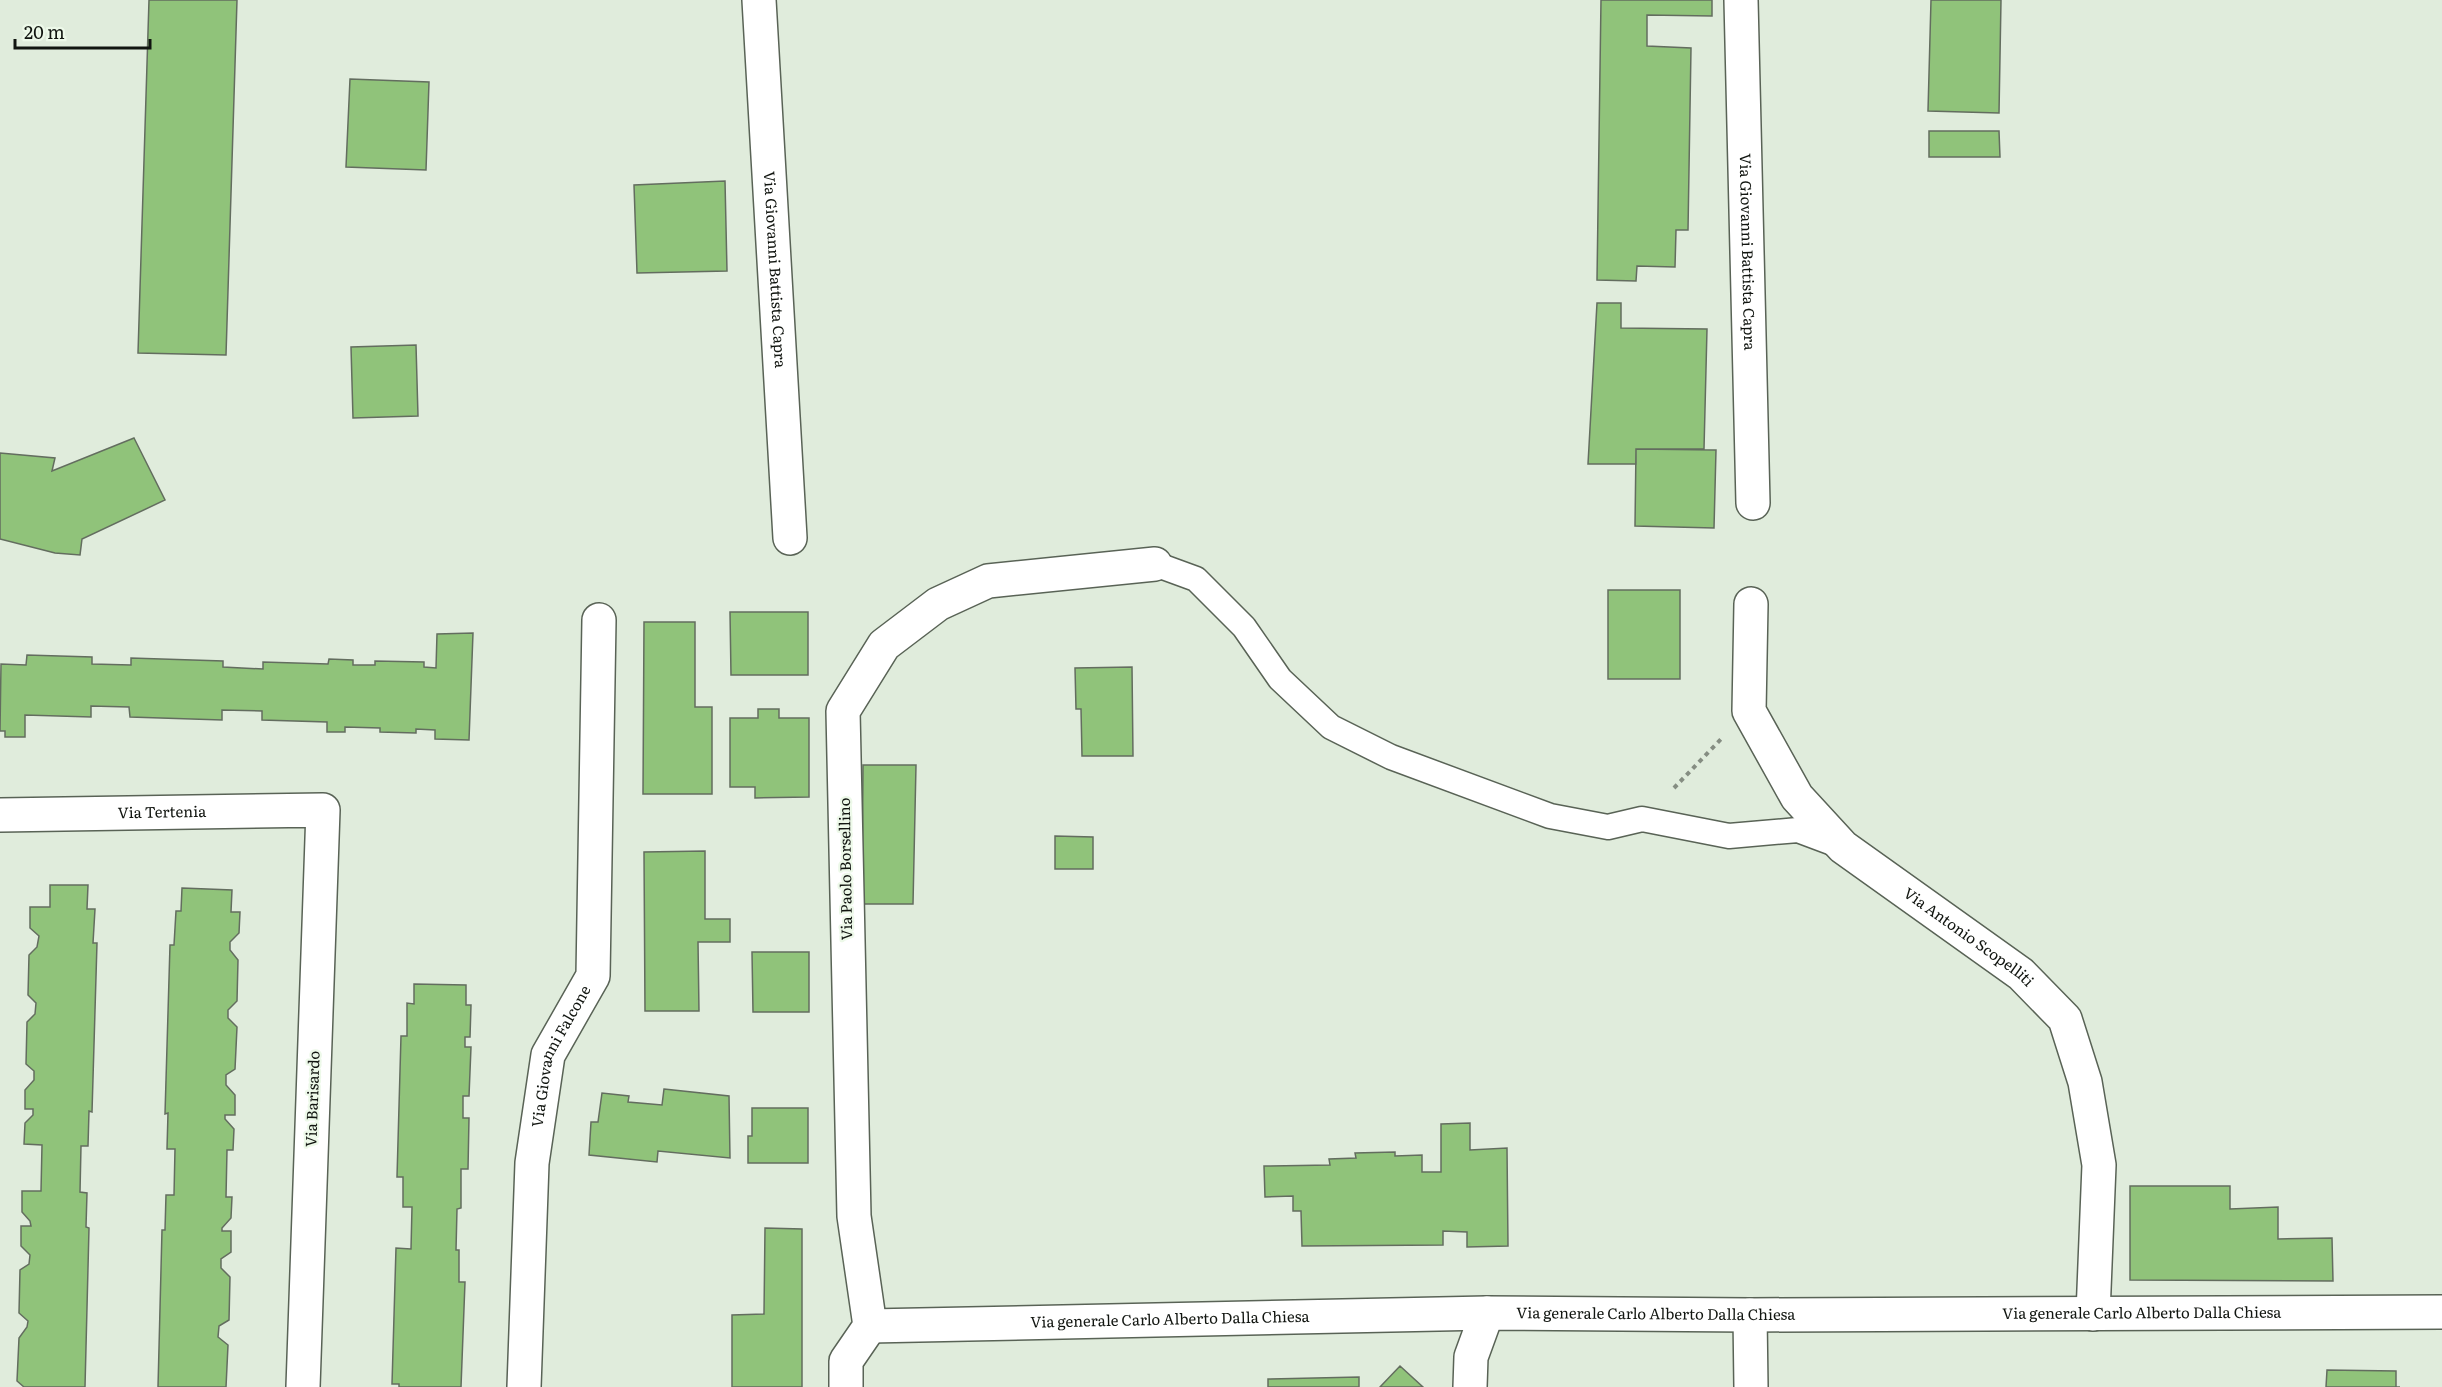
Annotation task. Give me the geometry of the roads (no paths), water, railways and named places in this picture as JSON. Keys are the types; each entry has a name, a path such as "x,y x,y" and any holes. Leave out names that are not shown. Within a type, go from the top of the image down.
{"street":[{"name":"Via Giovanni Battista Capra","path":"759,0 790,538"},
{"name":"Via Giovanni Battista Capra","path":"1741,0 1753,503"},
{"name":"Via Paolo Borsellino","path":"870,1326 854,1216 843,711 884,645 938,604 988,581 1155,564"},
{"name":"Via Antonio Scopelliti","path":"1751,604 1749,711 1797,797 1843,847 2021,974 2065,1018 2085,1082 2099,1166 2093,1314"},
{"name":"Via Giovanni Falcone","path":"524,1387 532,1163 548,1055 593,976 599,620"},
{"name":"Via Tertenia","path":"0,815 323,810"},
{"name":"Via Barisardo","path":"303,1387 323,810"},
{"name":"Via generale Carlo Alberto Dalla Chiesa","path":"870,1326 1487,1313 1750,1315 2442,1312"},
{"path":"1470,1387 1471,1357 1487,1313"},
{"path":"1750,1315 1751,1387"},
{"path":"846,1387 846,1361 870,1326"}],"lane":[{"path":"1155,564 1196,579 1244,627 1280,679 1331,727 1391,757 1550,816 1608,827 1642,819 1729,836 1798,830 1843,847"}]}
